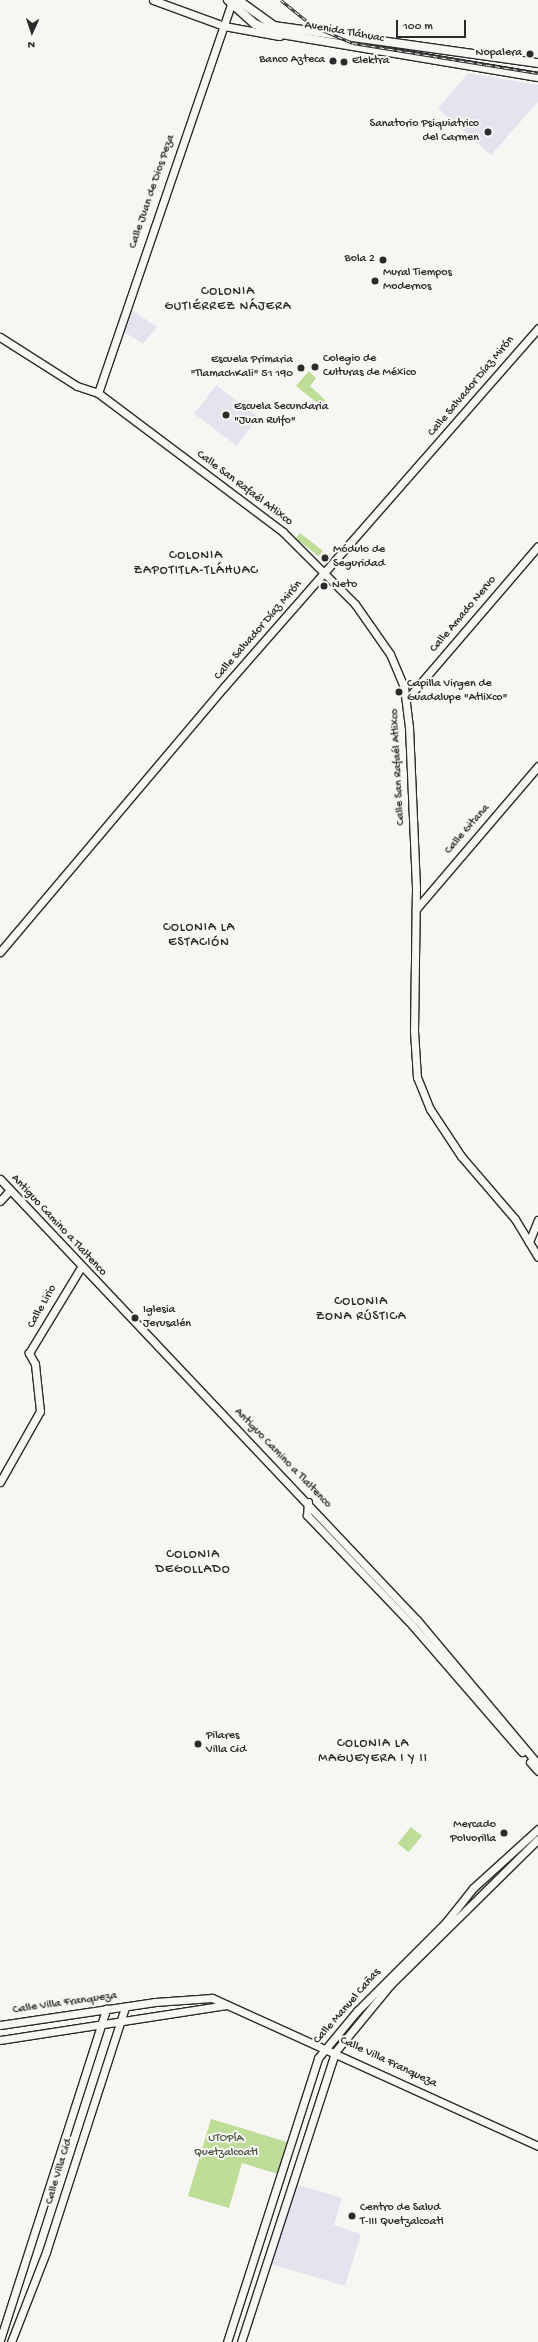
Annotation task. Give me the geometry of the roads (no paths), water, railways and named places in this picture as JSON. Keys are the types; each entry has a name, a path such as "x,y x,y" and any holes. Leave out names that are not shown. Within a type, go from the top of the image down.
{"main road":[{"name":"Avenida Tláhuac","path":"233,1 255,24 293,33 538,77"},
{"name":"Avenida Tláhuac","path":"293,33 538,63"}],"street":[{"path":"153,0 224,26 293,33"},
{"name":"Calle Juan de Dios Peza","path":"98,392 233,1"},
{"name":"Calle Salvador Díaz Mirón","path":"0,952 224,687 326,573 538,328"},
{"name":"Calle San Rafaél Atlixco","path":"0,336 77,386 98,392 258,512 326,573 366,616 383,641 407,699 416,910 414,1031 417,1077 430,1109 479,1180 508,1210 538,1257"},
{"name":"Calle Amado Nervo","path":"407,699 538,546"},
{"name":"Calle Gitana","path":"416,910 538,766"},
{"name":"Antiguo Camino a Tlaltenco","path":"0,1179 79,1270 308,1502 307,1515 416,1630 538,1768"},
{"path":"0,1201 10,1190"},
{"path":"529,1242 538,1220"},
{"name":"Calle Lirio","path":"0,1482 40,1411 35,1364 29,1353 79,1270"},
{"name":"Calle Manuel Cañas","path":"227,2342 318,2058 326,2047 388,1978 446,1922 473,1888 538,1829"},
{"name":"Calle Manuel Cañas","path":"241,2342 335,2052 391,1984 538,1839"},
{"name":"Calle Villa Franqueza","path":"0,2025 200,1997 212,1998 226,2006 326,2047 538,2146"},
{"name":"Calle Villa Franqueza","path":"0,2040 120,2020 226,2006"},
{"name":"Calle Villa Cid","path":"11,2342 46,2252 125,2007"},
{"name":"Calle Villa Cid","path":"0,2340 106,2009"}],"railway":[{"path":"281,0 313,26 353,43 538,73"}],"place":[{"name":"Nopalera","path":"530,54"},
{"name":"Banco Azteca","path":"333,61"},
{"name":"Elektra","path":"344,62"},
{"name":"Sanatorio Psiquiatrico del Carmen","path":"488,132"},
{"name":"Bola 2","path":"383,260"},
{"name":"Mural Tiempos Modernos","path":"375,281"},
{"name":"Colegio de Culturas de México","path":"315,367"},
{"name":"Escuela Primaria \"TlamachKali\" 51 190","path":"301,368"},
{"name":"Escuela Secundaria \"Juan Rulfo\"","path":"226,415"},
{"name":"Módulo de Seguridad","path":"325,558"},
{"name":"Neto","path":"324,586"},
{"name":"Capilla Virgen de Guadalupe \"Atlixco\"","path":"399,692"},
{"name":"Iglesia Jerusalén","path":"135,1318"},
{"name":"Pilares Villa Cid","path":"198,1744"},
{"name":"Mercado Polvorilla","path":"504,1833"},
{"name":"Centro de Salud T-III Quetzalcoatl","path":"352,2216"}],"district":[{"name":"COLONIA GUTIÉRREZ NÁJERA","path":"228,300"},
{"name":"COLONIA ZAPOTITLA-TLÁHUAC","path":"196,564"},
{"name":"COLONIA LA ESTACIÓN","path":"199,936"},
{"name":"COLONIA ZONA RÚSTICA","path":"361,1310"},
{"name":"COLONIA DEGOLLADO","path":"193,1564"},
{"name":"COLONIA LA MAGUEYERA I Y II","path":"373,1752"}],"park label":[{"name":"UTOPÍA Quetzalcoatl","path":"226,2147"}]}
